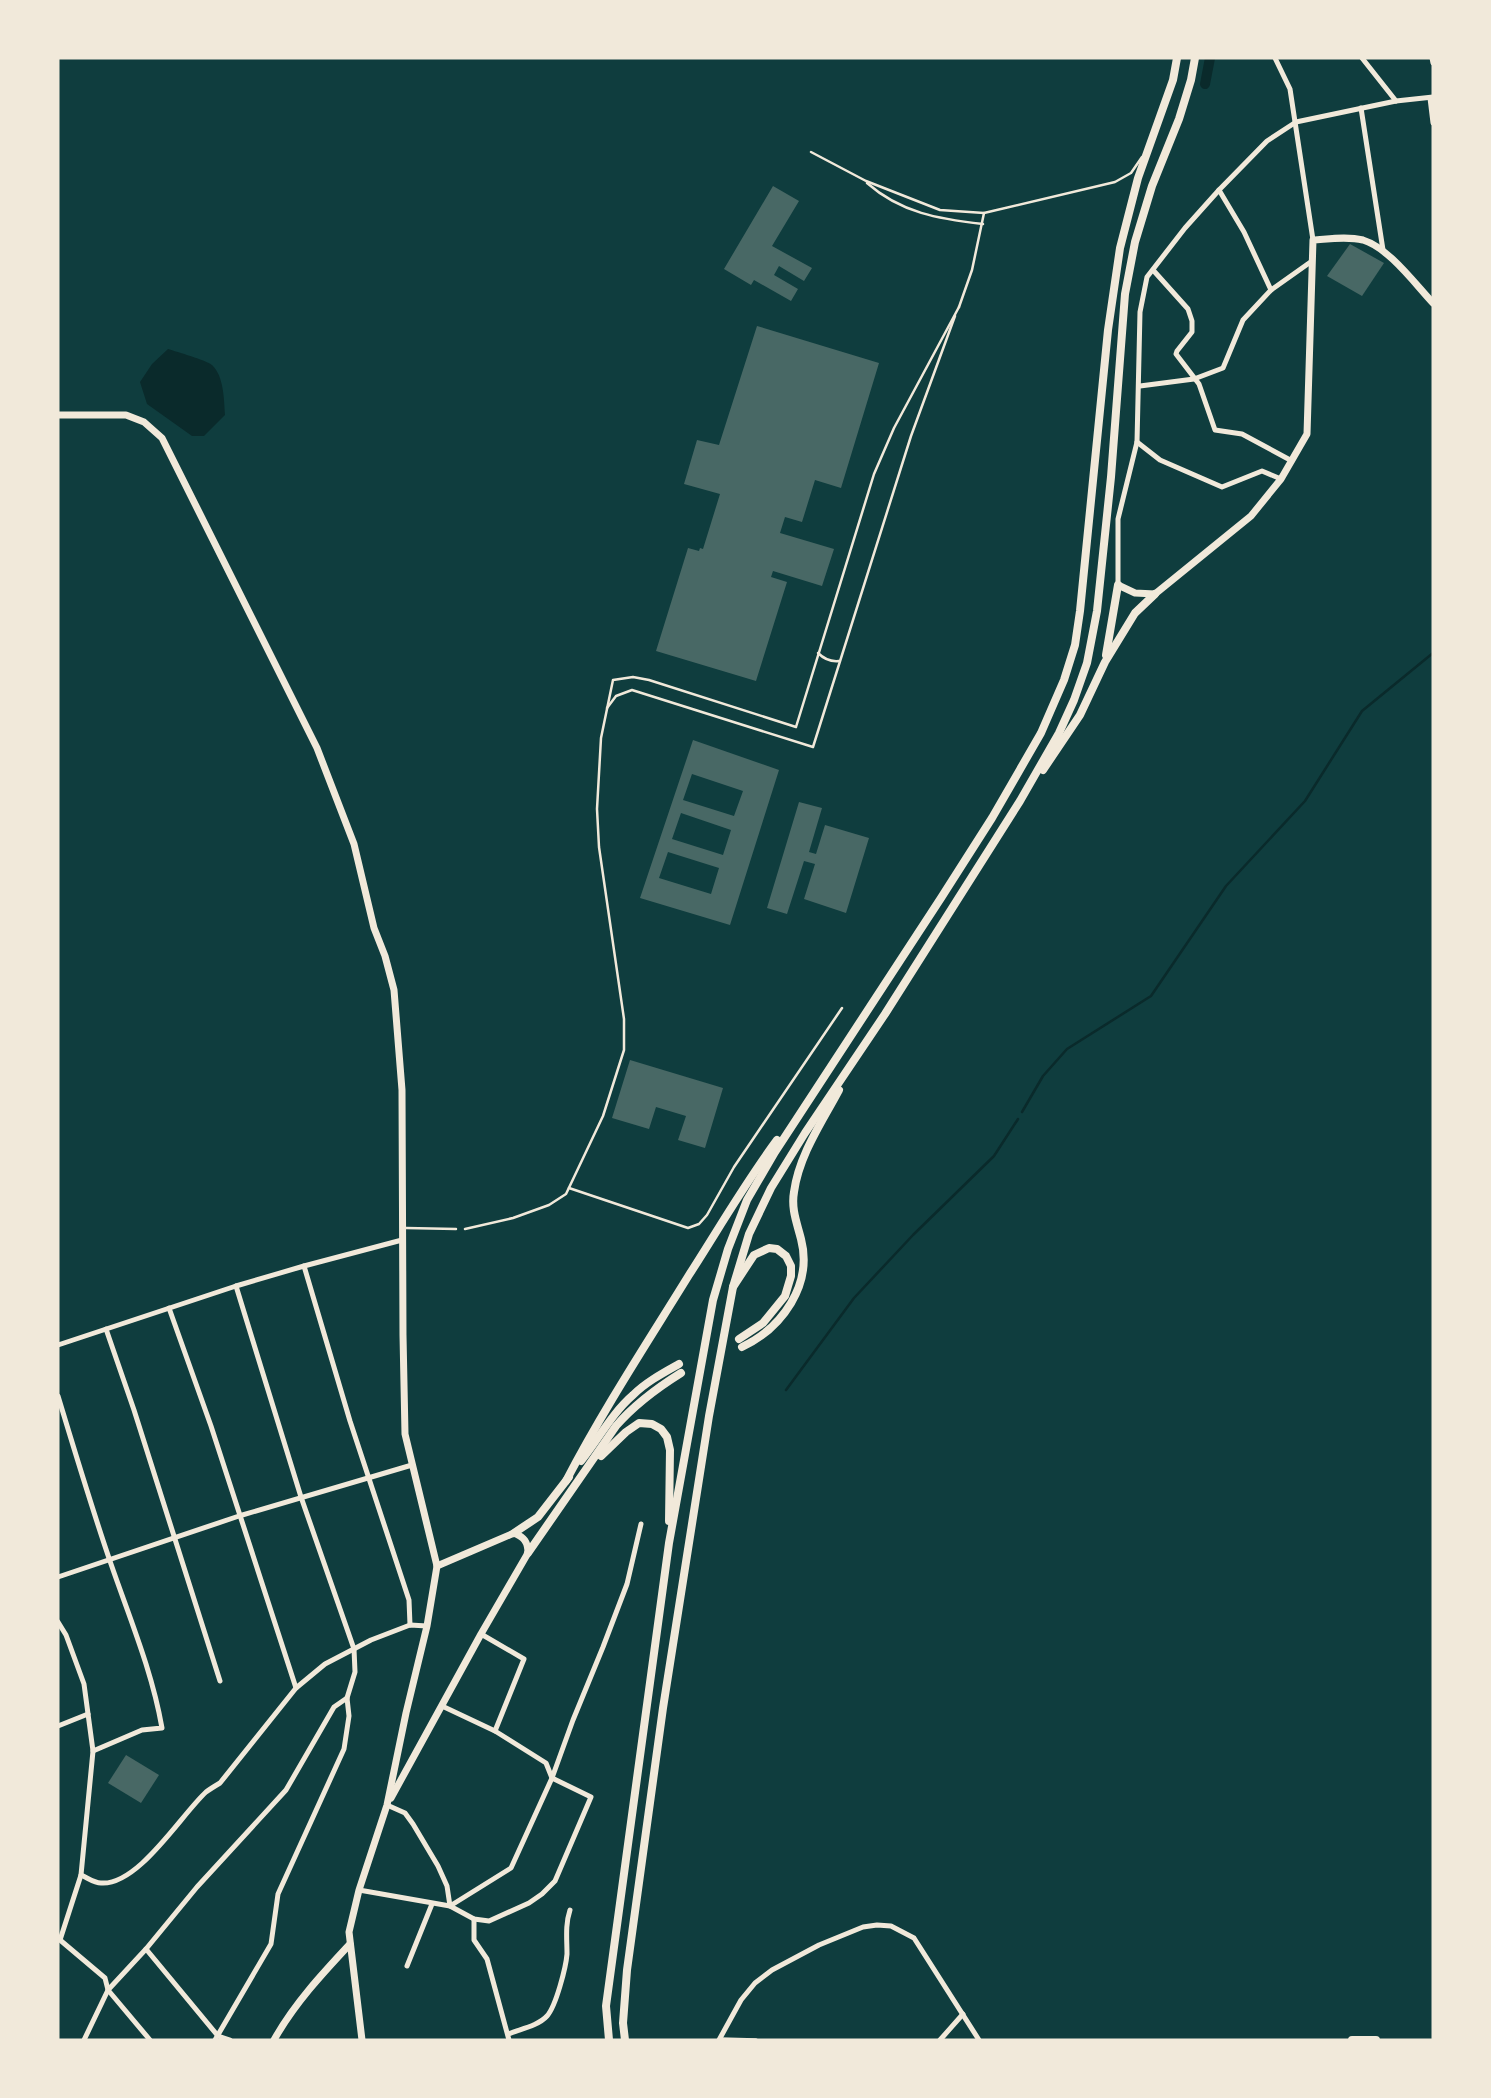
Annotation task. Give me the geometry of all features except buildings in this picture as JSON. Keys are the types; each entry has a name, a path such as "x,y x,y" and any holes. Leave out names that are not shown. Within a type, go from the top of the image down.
{"main road":[{"path":"609,2040 606,2006 669,1543 713,1300 728,1249 747,1200 816,1087 992,818 1041,733 1064,680 1075,645 1080,611 1114,279 1138,178 1173,80 1177,58"},
{"path":"625,2040 623,2023 627,1970 663,1708 709,1416 733,1287 749,1234 771,1188 1020,800 1059,733 1074,700 1087,663 1099,597 1125,294 1135,242 1152,186 1179,119 1195,58"},
{"path":"1020,800 1080,715 1105,662 1135,613 1251,516 1281,479 1307,434 1313,240 1348,238 1365,241 1383,250 1433,303"},
{"path":"58,415 125,415 144,422 162,438 317,748 354,845 374,929 394,990 402,1090 405,1434 438,1566 387,1805 359,1890 349,1932 362,2040"},
{"path":"1105,662 1118,585 1135,593 1155,594"},
{"path":"733,1287 754,1255 769,1248 777,1249 786,1256 791,1266 785,1296 763,1323 740,1343 757,1340 774,1327 793,1300 804,1267 793,1202 799,1170 856,1057"},
{"path":"566,1481 606,1409 726,1216 765,1156 816,1087"},
{"path":"387,1805 528,1553 616,1426 630,1409 680,1368 657,1376 632,1395 538,1517 514,1533 438,1566"},
{"path":"576,1485 607,1448 639,1423 652,1424 661,1429 667,1437 670,1450 669,1543"},
{"path":"514,1533 525,1539 528,1553"},
{"path":"274,2040 284,2022 314,1983 349,1944"},
{"path":"1352,2040 1377,2040"}],"street":[{"path":"1275,58 1290,89 1313,240"},
{"path":"1363,58 1396,101"},
{"path":"1118,585 1118,519 1137,442 1140,312 1147,277 1219,190 1267,141 1296,121 1396,101 1432,97 1433,123"},
{"path":"1361,108 1383,250"},
{"path":"1219,190 1244,232 1271,290"},
{"path":"1140,386 1194,379 1223,368 1242,320 1271,290 1312,261"},
{"path":"1153,270 1188,309 1192,332 1177,354 1199,384 1215,430 1242,434 1292,461"},
{"path":"1137,442 1160,460 1222,488 1262,471 1281,479"},
{"path":"58,1345 236,1286 402,1240"},
{"path":"304,1266 368,1478 409,1600 410,1625"},
{"path":"217,2038 271,1944 278,1894 344,1749 349,1716 347,1698 355,1672 354,1648 301,1497 236,1286"},
{"path":"169,1308 211,1426 296,1688"},
{"path":"106,1329 220,1681"},
{"path":"58,1396 110,1560 145,1657 157,1697 162,1728 142,1730 93,1751"},
{"path":"58,1577 239,1516 412,1465"},
{"path":"450,1906 511,1868 552,1778 627,1584 641,1524"},
{"path":"58,1622 66,1635 84,1684 93,1751 81,1875 60,1940 105,1978 108,1990 150,2040"},
{"path":"81,1875 98,1884 111,1883 136,1870 207,1791 220,1783 296,1688 325,1664 354,1648 410,1625 427,1626"},
{"path":"481,1634 524,1659 495,1731"},
{"path":"84,2040 108,1990 286,1790 334,1707 347,1698"},
{"path":"359,1890 450,1906 474,1919 489,1921 529,1903 555,1881 591,1797 552,1778 546,1763 495,1731 442,1706"},
{"path":"58,1726 88,1714"},
{"path":"387,1805 405,1813 413,1824 438,1866 447,1886 450,1906"},
{"path":"407,1966 432,1904"},
{"path":"474,1919 474,1940 487,1959 508,2037 547,2015 560,1988 567,1958 566,1921 570,1910"},
{"path":"756,2040 720,2039 741,2000 755,1983 772,1970 819,1945 863,1927 891,1926 914,1938 979,2040"},
{"path":"146,1950 217,2038 230,2040"},
{"path":"940,2040 963,2014"}],"lane":[{"path":"811,152 866,181 940,210 984,213 1115,182 1135,169 1155,132"},
{"path":"866,181 885,198 918,211 946,220 983,224"},
{"path":"606,711 617,696 632,690 813,747 914,426 972,270 984,213"},
{"path":"465,1229 513,1218 549,1205 566,1194 603,1116 624,1050 624,1019 599,847 601,738 613,680 632,677 649,680 796,727 874,474 894,428 959,307"},
{"path":"818,653 823,659 840,661"},
{"path":"569,1188 688,1228 699,1224 707,1215 733,1167 842,1008"},
{"path":"402,1228 456,1229"}],"water":[{"path":"168,349 209,363 219,375 225,415 204,436 192,436 147,404 140,382 152,364"}],"waterway":[{"path":"1205,84 1210,58"},
{"path":"1022,1112 1043,1076 1067,1049 1151,996 1226,886 1305,801 1362,711 1433,653"},
{"path":"786,1390 854,1298 913,1235 994,1156 1018,1119"}]}
